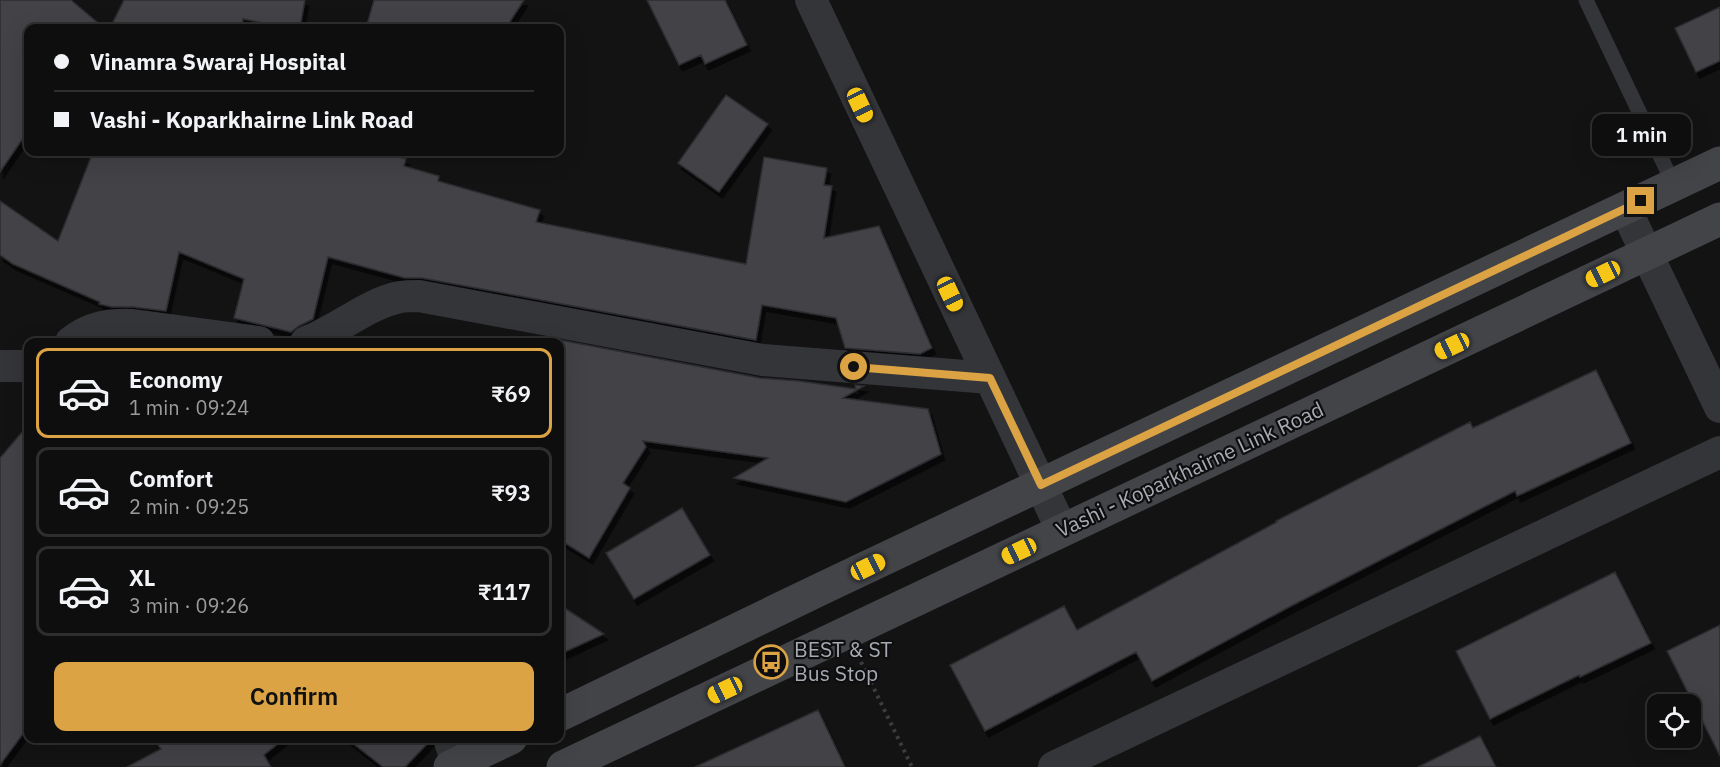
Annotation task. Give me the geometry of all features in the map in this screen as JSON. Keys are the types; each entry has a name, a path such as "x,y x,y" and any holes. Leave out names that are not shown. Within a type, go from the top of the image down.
{"main road":[{"path":"564,713 1720,163"},
{"name":"Vashi - Koparkhairne Link Road","path":"563,767 1720,219"},
{"path":"452,756 495,743"}],"street":[{"path":"811,0 1062,530"},
{"path":"1625,208 1720,407"},
{"path":"318,338 375,306 400,297 419,296 763,360 990,378"},
{"path":"76,338 95,327 114,324 229,338"},
{"path":"0,366 24,366"},
{"path":"1054,767 1720,452"}],"lane":[{"path":"1586,0 1674,185"}],"path":[{"path":"847,633 912,767"}],"building":[{"path":"0,0 71,0 99,24 24,24 24,137 0,172"},
{"path":"124,0 305,0 301,24 269,24 243,19 242,24 112,24"},
{"path":"374,0 524,0 509,24 367,24"},
{"path":"647,0 725,0 747,45 705,64 701,55 679,65"},
{"path":"1720,7 1720,61 1696,72 1675,28"},
{"path":"726,95 768,124 719,192 678,163"},
{"path":"91,156 395,156 406,159 404,166 439,176 438,181 540,210 536,222 746,264 764,157 827,168 824,185 832,186 824,238 879,226 932,348 920,354 845,348 836,318 762,305 756,340 422,278 405,278 328,257 313,319 291,332 234,318 244,279 179,252 166,311 112,307 99,304 100,302 13,264 0,255 0,201 58,241"},
{"path":"564,341 760,378 856,389 855,385 864,386 843,398 928,409 941,454 846,502 734,478 768,458 643,441 646,447 623,483 630,488 589,558 564,542"},
{"path":"1596,370 1631,443 1517,496 1515,491 1291,606 1152,681 1136,652 985,731 950,665 1064,606 1077,630 1276,521 1470,422 1473,428"},
{"path":"24,430 24,732 0,765 0,458"},
{"path":"682,508 710,555 634,599 606,553"},
{"path":"1615,572 1651,643 1490,719 1456,651"},
{"path":"564,608 604,634 564,652"},
{"path":"1720,625 1720,756 1701,718 1701,694 1689,694 1667,651"},
{"path":"818,710 845,767 695,767"},
{"path":"1480,736 1496,767 1418,767"},
{"path":"156,743 279,743 264,755 271,767 127,767 161,749"},
{"path":"352,743 428,743 405,767 383,767"}],"place":[{"name":"BEST & ST Bus Stop","path":"771,662"}],"route":[{"path":"854,367 990,378 1041,485 1641,201"}]}
